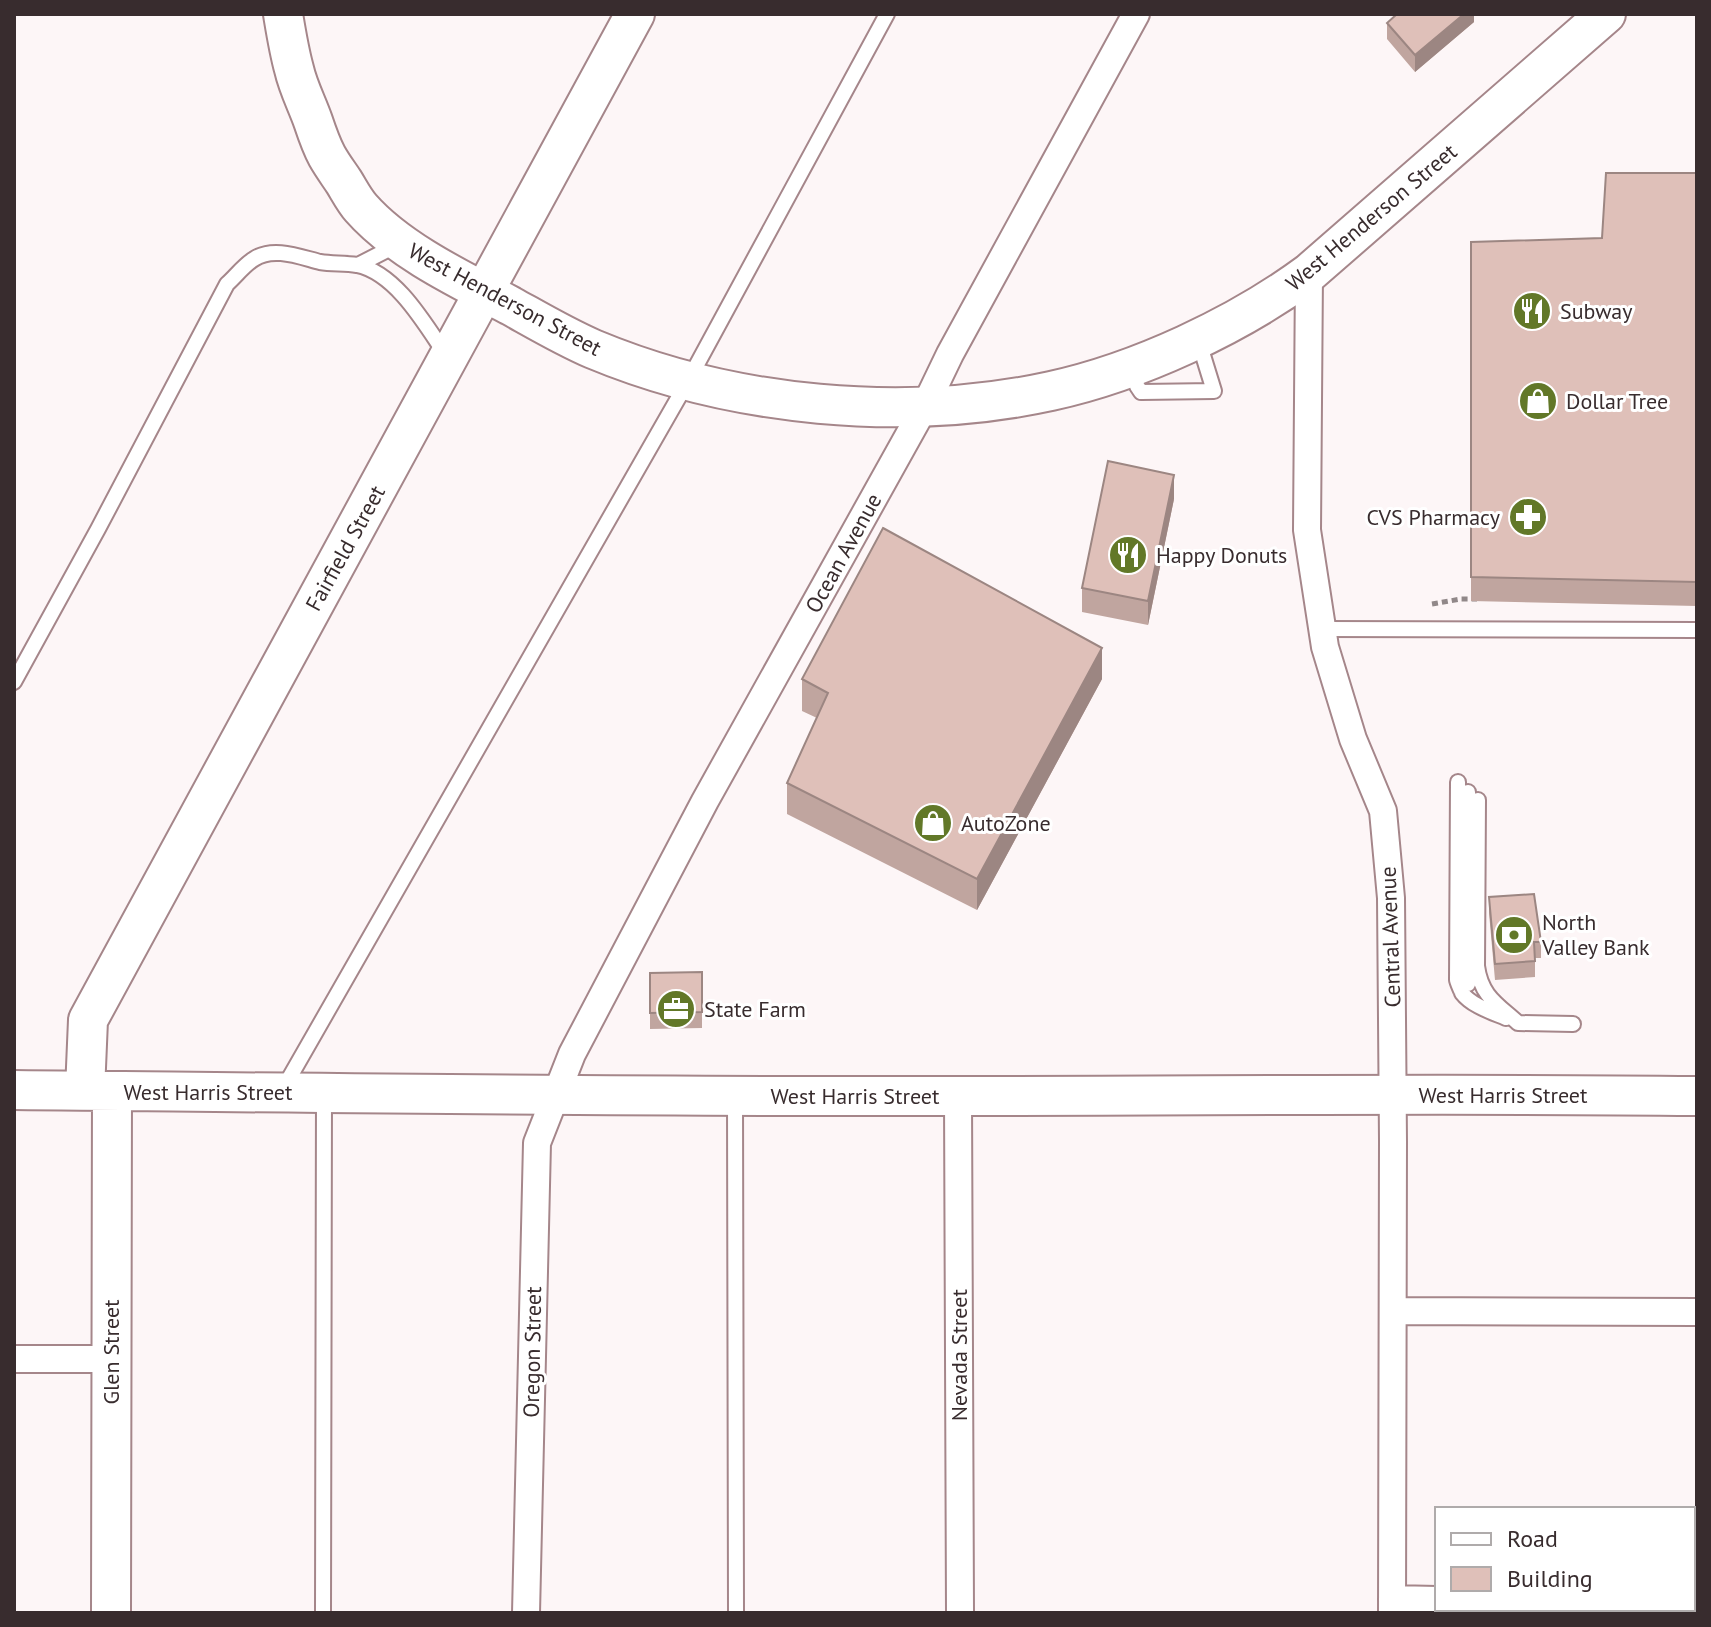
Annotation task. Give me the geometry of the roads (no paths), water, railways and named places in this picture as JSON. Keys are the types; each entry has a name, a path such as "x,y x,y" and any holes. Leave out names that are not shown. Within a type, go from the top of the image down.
{"main road":[{"name":"West Henderson Street","path":"283,14 294,71 325,153 360,207 399,243 485,293 595,349 688,381 772,397 877,407 972,403 1051,391 1132,366 1198,339 1249,313 1309,273 1606,14"},
{"name":"Fairfield Street","path":"98,1091 88,1020 635,14"},
{"name":"West Harris Street","path":"14,1090 556,1095 1697,1096"},
{"name":"Glen Street","path":"98,1091 111,1359 111,1613"}],"street":[{"name":"Ocean Avenue","path":"556,1095 572,1054 705,801 925,406 950,354 1136,14"},
{"name":"Central Avenue","path":"1309,273 1307,530 1325,647 1353,739 1383,811 1391,898 1392,1606"},
{"name":"Oregon Street","path":"526,1613 537,1143 556,1095"},
{"name":"Nevada Street","path":"958,1096 960,1613"},
{"path":"1393,1311 1697,1312"},
{"path":"14,1359 111,1359"},
{"path":"1392,1606 1435,1600"}],"lane":[{"path":"280,1093 688,381 887,14"},
{"path":"358,265 399,243"},
{"path":"14,682 227,284 256,257 278,252 326,263 358,265 377,273 394,286 448,360"},
{"path":"1132,366 1141,392 1214,391 1198,339"},
{"path":"1322,629 1697,630"},
{"path":"1518,1023 1488,996 1479,983 1468,792 1457,980 1462,993 1484,1009 1518,1023 1573,1024"},
{"path":"323,1613 324,1093"},
{"path":"735,1095 736,1613"}],"place":[{"name":"Subway","path":"1532,311"},
{"name":"Dollar Tree","path":"1538,401"},
{"name":"CVS Pharmacy","path":"1528,517"},
{"name":"Happy Donuts","path":"1128,555"},
{"name":"AutoZone","path":"933,823"},
{"name":"North Valley Bank","path":"1514,935"},
{"name":"State Farm","path":"676,1009"}]}
